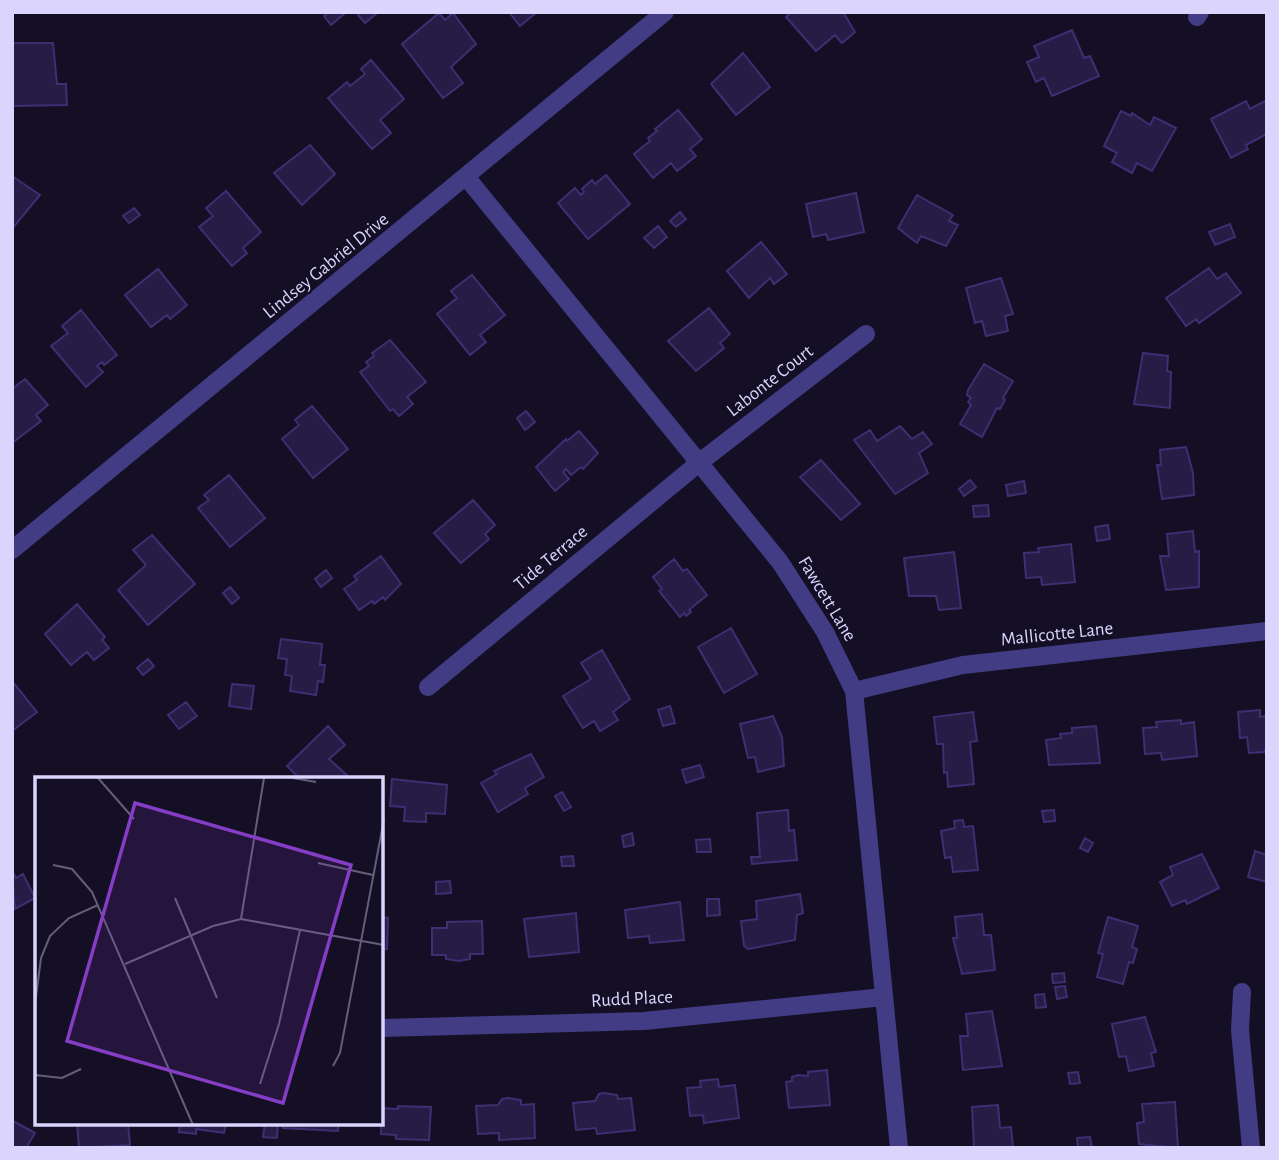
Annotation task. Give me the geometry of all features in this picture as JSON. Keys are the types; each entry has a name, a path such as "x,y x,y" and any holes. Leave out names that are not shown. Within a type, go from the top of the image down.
{"street":[{"name":"Lindsey Gabriel Drive","path":"12,550 467,178 665,12"},
{"name":"Fawcett Lane","path":"467,178 780,562 825,632 854,691 900,1148"},
{"name":"Labonte Court","path":"700,462 866,334"},
{"name":"Tide Terrace","path":"428,687 700,462"},
{"name":"Mallicotte Lane","path":"854,691 963,665 1267,631"},
{"path":"1242,992 1240,1030 1251,1148"},
{"name":"Rudd Place","path":"383,1028 644,1021 884,997"}],"building":[{"path":"329,12 344,14 331,25 324,16"},
{"path":"361,12 376,14 365,23 358,15"},
{"path":"509,12 537,12 520,26"},
{"path":"791,12 843,12 855,32 842,43 835,35 816,51 786,17"},
{"path":"439,13 445,20 453,13 476,44 451,67 463,83 443,98 402,44"},
{"path":"1072,30 1084,58 1090,56 1099,76 1052,96 1044,78 1036,82 1027,62 1039,57 1034,46"},
{"path":"12,43 53,43 57,84 66,84 67,105 12,106"},
{"path":"743,53 770,87 736,115 711,84"},
{"path":"371,60 404,99 380,120 391,133 372,149 328,98 347,82 350,86 365,74 361,69"},
{"path":"1267,100 1267,134 1246,145 1248,149 1231,158 1211,119 1246,101 1250,109"},
{"path":"678,110 702,139 690,149 696,156 677,171 671,163 653,178 634,154 650,141 648,138 657,131 655,129"},
{"path":"1121,111 1131,116 1132,113 1150,125 1154,117 1176,128 1152,171 1137,163 1132,173 1112,162 1117,153 1104,146"},
{"path":"310,145 335,174 302,205 274,173"},
{"path":"606,175 630,204 588,239 558,203 575,188 581,195 584,192 582,189 592,180 595,184"},
{"path":"12,176 40,195 12,229"},
{"path":"226,191 261,232 243,248 247,253 232,266 199,227 213,216 206,208"},
{"path":"856,193 864,232 828,240 826,234 813,237 806,204"},
{"path":"917,195 953,215 949,221 958,225 946,246 921,236 917,243 898,228"},
{"path":"134,208 140,215 129,223 123,216"},
{"path":"680,212 686,219 676,227 670,221"},
{"path":"1230,224 1235,237 1215,245 1209,232"},
{"path":"658,226 667,237 654,248 644,238"},
{"path":"761,242 787,274 774,284 770,278 749,298 727,271"},
{"path":"1209,268 1217,279 1226,273 1241,293 1199,323 1196,319 1186,326 1166,298"},
{"path":"158,269 187,305 170,319 167,315 151,327 125,295"},
{"path":"472,275 505,315 480,335 486,342 470,355 437,314 457,298 451,291"},
{"path":"1001,278 1013,314 1005,316 1008,331 986,336 982,321 975,323 966,288"},
{"path":"709,308 730,334 720,343 724,348 696,371 668,341"},
{"path":"81,310 117,355 104,365 102,362 97,366 103,372 86,387 51,346 68,333 62,326"},
{"path":"390,340 426,382 407,397 413,404 399,416 393,409 390,411 360,372 369,366 366,362 374,356 372,353"},
{"path":"1143,353 1168,356 1167,371 1171,372 1170,408 1134,404"},
{"path":"984,364 1013,381 1003,398 1005,400 1000,409 997,408 982,437 960,424 971,405 968,402 971,398 967,395 968,390"},
{"path":"25,379 48,405 36,415 41,421 12,443 12,389"},
{"path":"312,406 348,449 313,478 282,439 299,425 295,420"},
{"path":"526,411 535,422 525,430 517,418"},
{"path":"900,426 912,439 923,432 932,444 919,453 928,473 895,494 854,440 870,430 877,441"},
{"path":"579,431 598,453 583,469 581,467 571,475 566,469 563,472 569,479 555,491 536,467 566,439 567,441"},
{"path":"1186,447 1193,473 1194,495 1162,499 1157,465 1161,465 1160,450"},
{"path":"821,460 860,504 841,520 800,477"},
{"path":"229,475 265,518 230,547 198,508 209,500 204,495"},
{"path":"970,480 976,487 964,496 959,489"},
{"path":"1024,481 1026,493 1008,496 1006,485"},
{"path":"473,500 495,525 485,534 489,539 461,563 434,533"},
{"path":"988,505 989,516 974,517 973,506"},
{"path":"1108,525 1110,539 1097,541 1095,527"},
{"path":"1193,531 1195,552 1199,551 1199,587 1166,590 1160,556 1169,556 1167,534"},
{"path":"152,535 195,584 148,625 118,590 146,565 133,550"},
{"path":"1071,544 1075,582 1042,585 1041,577 1026,578 1024,553 1039,552 1038,548"},
{"path":"954,552 961,608 939,610 936,596 909,596 904,558"},
{"path":"381,556 401,584 385,600 383,597 374,604 372,601 359,610 344,589 357,580 354,576"},
{"path":"674,559 683,571 687,569 707,595 689,610 691,612 680,617 659,591 662,589 653,577"},
{"path":"326,570 332,578 321,587 315,579"},
{"path":"230,587 239,598 232,604 223,593"},
{"path":"77,604 105,637 102,640 109,648 94,660 87,652 71,665 45,634"},
{"path":"731,628 757,674 724,693 698,647"},
{"path":"281,639 322,644 320,665 325,665 323,682 318,681 316,695 290,691 292,676 285,675 287,659 278,658"},
{"path":"602,650 630,699 613,712 618,720 600,731 594,721 583,728 563,696 591,679 581,663"},
{"path":"148,659 154,666 143,675 137,668"},
{"path":"12,681 37,712 12,731"},
{"path":"232,684 254,686 251,709 229,706"},
{"path":"186,702 197,716 179,729 168,715"},
{"path":"670,706 675,723 663,726 658,710"},
{"path":"1260,710 1260,717 1267,716 1267,747 1264,752 1249,753 1247,737 1240,738 1238,712"},
{"path":"973,712 977,741 970,742 974,784 948,787 947,772 944,773 943,744 937,744 934,717"},
{"path":"773,716 782,737 784,766 758,772 755,757 748,758 740,724"},
{"path":"1181,720 1181,724 1194,722 1197,756 1162,760 1161,753 1145,754 1143,728 1157,727 1156,722"},
{"path":"328,726 345,745 329,759 349,777 298,777 287,766"},
{"path":"1096,726 1100,763 1049,765 1046,740 1061,738 1060,734 1072,733 1072,728"},
{"path":"531,754 544,777 525,788 528,794 498,812 481,783 497,774 494,771"},
{"path":"700,765 704,777 686,783 682,770"},
{"path":"392,779 447,785 445,814 426,813 426,822 404,821 405,807 390,806"},
{"path":"562,792 571,807 564,811 555,796"},
{"path":"788,810 789,831 794,830 797,860 752,864 751,857 760,857 757,813"},
{"path":"1054,810 1055,821 1044,822 1042,811"},
{"path":"963,820 964,827 973,826 978,870 953,872 951,857 945,858 941,831 955,828 954,821"},
{"path":"632,833 634,845 624,847 622,836"},
{"path":"1085,838 1093,843 1088,852 1080,848"},
{"path":"710,839 711,852 697,852 696,840"},
{"path":"1255,851 1267,855 1267,882 1248,877"},
{"path":"1202,854 1219,888 1187,904 1185,900 1172,906 1160,882 1173,875 1170,867"},
{"path":"573,856 574,866 562,866 561,857"},
{"path":"12,871 16,878 23,874 35,898 15,909"},
{"path":"450,881 451,893 436,894 436,882"},
{"path":"800,894 803,913 797,915 795,940 748,949 744,946 741,921 757,919 756,901"},
{"path":"707,899 719,899 720,915 707,916"},
{"path":"680,902 684,940 650,943 649,936 628,938 625,910"},
{"path":"576,913 579,952 529,957 524,919"},
{"path":"982,914 984,935 991,935 995,970 962,974 953,938 957,938 955,917"},
{"path":"383,917 388,918 387,949 383,949"},
{"path":"1108,917 1138,926 1132,947 1137,949 1133,963 1129,962 1123,984 1097,977 1103,954 1098,953"},
{"path":"482,921 483,954 470,954 470,959 459,961 446,959 446,955 432,955 432,928 447,928 447,922"},
{"path":"1064,973 1065,982 1053,983 1052,974"},
{"path":"1065,986 1067,997 1057,999 1055,987"},
{"path":"1044,994 1046,1007 1036,1008 1035,995"},
{"path":"992,1011 1002,1066 963,1070 960,1036 968,1036 966,1014"},
{"path":"1145,1017 1156,1052 1151,1053 1154,1066 1129,1071 1126,1056 1119,1057 1112,1024"},
{"path":"827,1070 830,1105 789,1108 786,1082 792,1081 792,1077 798,1075 808,1076 808,1072"},
{"path":"1078,1072 1080,1083 1070,1084 1068,1073"},
{"path":"718,1079 719,1087 735,1085 739,1118 704,1123 703,1115 690,1116 687,1088 701,1087 700,1081"},
{"path":"599,1094 617,1095 618,1099 631,1098 635,1130 597,1134 596,1128 576,1130 573,1103 595,1101"},
{"path":"502,1099 521,1100 521,1105 534,1104 535,1138 499,1140 499,1133 478,1134 476,1106 498,1105"},
{"path":"1175,1102 1178,1148 1139,1144 1137,1123 1144,1122 1142,1104"},
{"path":"998,1105 1000,1128 1011,1127 1013,1148 974,1148 972,1107"},
{"path":"398,1106 431,1107 429,1140 396,1139 396,1135 381,1134 383,1108 398,1109"},
{"path":"13,1121 35,1133 26,1148 12,1148"},
{"path":"77,1125 128,1125 130,1145 79,1148"},
{"path":"180,1125 226,1125 224,1133 196,1129 196,1134 179,1132"},
{"path":"265,1125 278,1125 277,1138 263,1137"},
{"path":"283,1125 338,1125 338,1131 283,1128"},
{"path":"1090,1137 1092,1148 1078,1148 1077,1138"}]}
